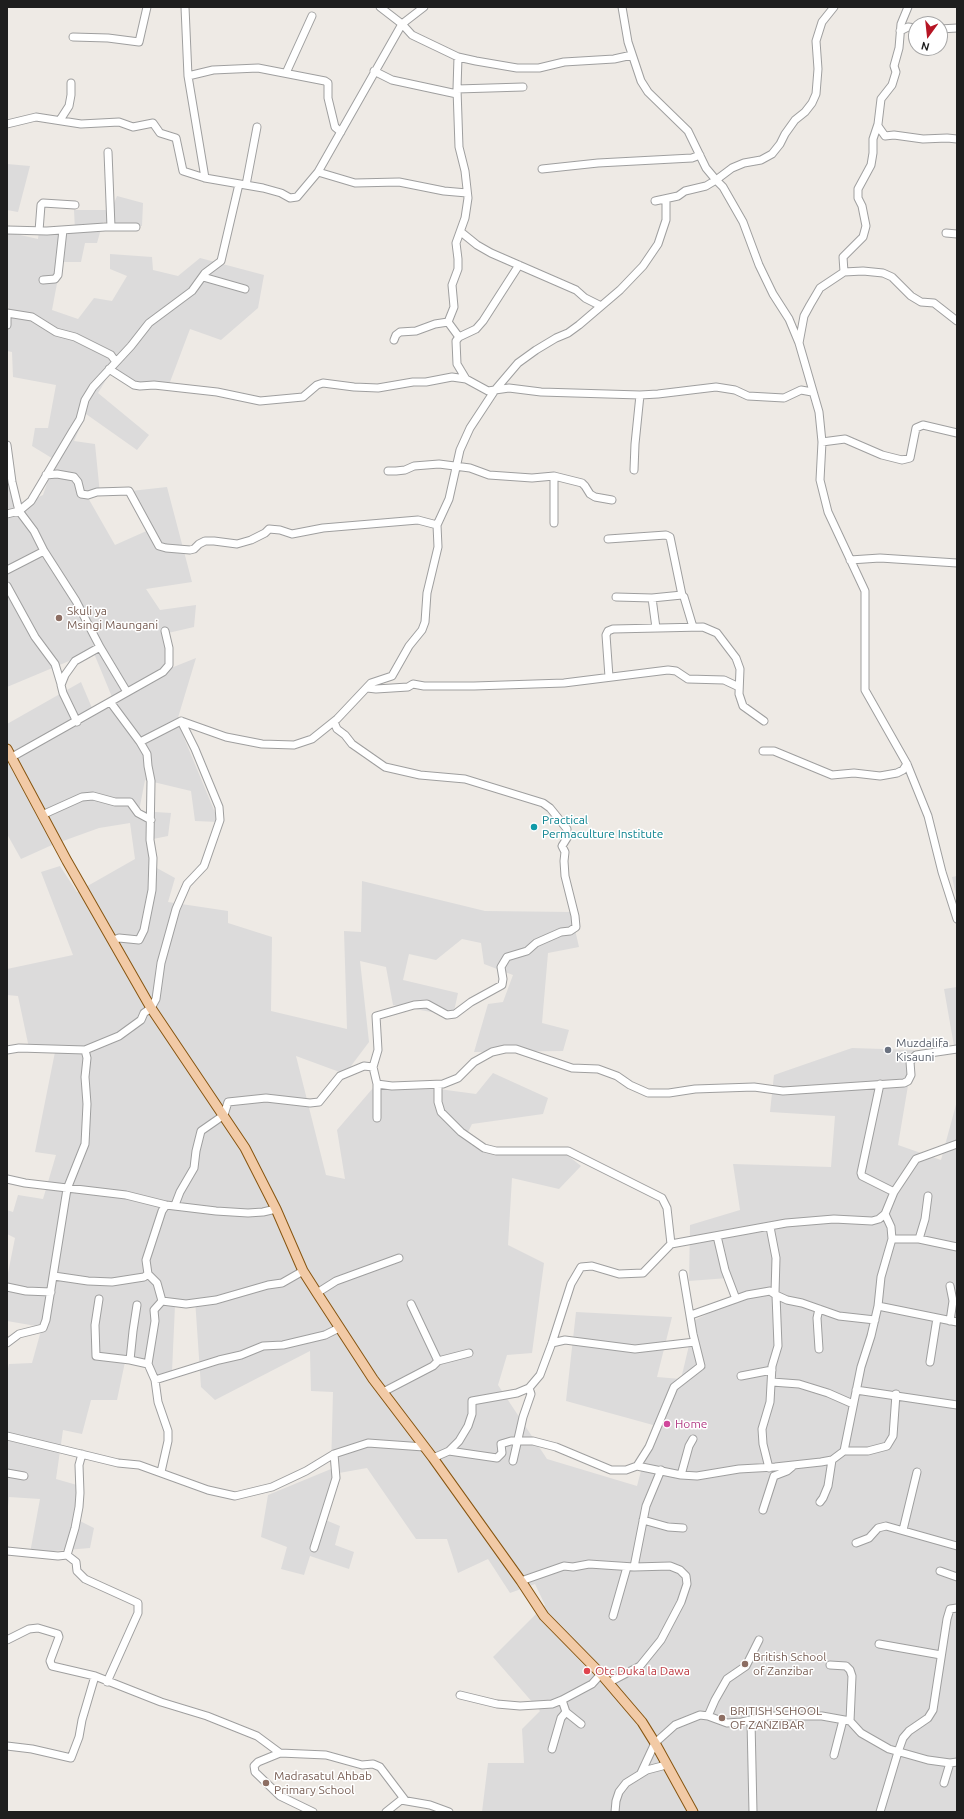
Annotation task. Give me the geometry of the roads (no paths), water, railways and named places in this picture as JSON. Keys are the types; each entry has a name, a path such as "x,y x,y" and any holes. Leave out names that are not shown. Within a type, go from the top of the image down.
{"main road":[{"path":"7,749 42,815 151,1008 245,1148 276,1209 303,1271 316,1293 383,1392 521,1581 544,1616 601,1674 630,1707 655,1743 693,1812"}],"street":[{"path":"73,37 108,38 139,42 147,7"},
{"path":"185,7 188,76 205,178"},
{"path":"380,7 402,24 412,35 458,57 499,66 539,68 564,62 614,59 632,55"},
{"path":"7,124 36,117 81,124 119,122 133,126 153,123 160,133 176,138 183,172 205,178 224,180 242,185 268,189 281,193 290,198 297,197 318,172 402,24 424,7"},
{"path":"622,7 632,55 641,81 648,92 688,131 706,168 723,188 743,222 759,265 773,294 789,319 799,343 819,412 822,442 820,480 828,512 865,591 865,690 907,764 928,816 955,904 957,919"},
{"path":"655,201 666,200 685,191 706,186 732,168 744,163 761,160 772,154 795,120 805,112 812,103 816,94 818,69 816,41 822,22 834,7"},
{"path":"844,272 843,256 863,237 866,226 862,206 858,198 858,189 871,165 873,139 878,126 881,99 892,85 896,72 894,66 899,48 901,24 908,7"},
{"path":"286,73 312,16"},
{"path":"900,30 903,31 908,27"},
{"path":"448,322 454,307 452,285 458,269 456,243 465,218 467,194 465,171 459,147 457,92 458,57"},
{"path":"188,76 213,70 252,68 286,73 327,82 328,98 335,127 341,132"},
{"path":"374,71 392,80 457,92 523,87"},
{"path":"60,120 69,106 72,95 71,83"},
{"path":"878,126 885,136 894,135 918,138 957,139"},
{"path":"7,514 19,511 31,501 80,419 85,400 93,387 149,323 192,291 203,277 221,262 257,127"},
{"path":"108,152 111,227"},
{"path":"542,169 598,163 692,158 700,155"},
{"path":"318,172 355,182 400,182 467,194"},
{"path":"140,742 181,721 226,737 262,744 294,745 312,739 334,722 366,688 378,680 392,676 410,646 422,630 425,622 426,593 438,547 437,525 449,499 460,450 470,428 495,390 518,363 556,338 568,333 620,290 643,266 658,244 666,220 666,200"},
{"path":"39,231 41,205 43,202 75,205"},
{"path":"7,230 39,231 136,227"},
{"path":"43,280 55,279 58,275 63,230"},
{"path":"461,232 477,245 576,290 585,298 601,306"},
{"path":"946,233 957,234"},
{"path":"466,379 457,364 456,341 459,337 476,329 483,321 519,265"},
{"path":"799,343 804,316 820,288 844,272 863,271 883,273 892,277 911,296 921,302 934,303 957,321"},
{"path":"203,277 245,289"},
{"path":"7,325 7,314 32,317 56,332 75,337 111,355 116,362"},
{"path":"448,322 459,337"},
{"path":"394,340 396,335 400,332 416,331 435,324 448,322"},
{"path":"109,369 134,385 154,385 222,393 260,401 303,396 317,385 323,384 378,388 452,377 466,379 488,391 509,388 541,392 640,395 716,387 735,390 748,396 784,398 801,390 812,392"},
{"path":"634,470 640,395"},
{"path":"822,442 845,439 876,453 902,460 910,458 916,428 923,426 957,433"},
{"path":"7,445 12,482 19,511 34,531 44,551 76,601 100,647 127,692"},
{"path":"388,471 404,470 414,466 424,465 457,465 489,475 532,478 554,476 582,483 590,494 595,497 612,500"},
{"path":"46,475 57,474 74,477 78,482 82,494 88,495 97,492 129,491 159,546 166,548 190,550 194,549 205,541 237,544 251,540 265,533 269,529 280,530 292,534 323,528 418,520 437,525"},
{"path":"554,476 554,523"},
{"path":"608,539 666,535 670,537 682,595 684,597 693,627"},
{"path":"7,570 44,551"},
{"path":"850,560 880,558 957,564"},
{"path":"7,586 35,637 55,664 63,693 78,722"},
{"path":"616,597 652,598 682,595"},
{"path":"652,598 656,628"},
{"path":"609,677 606,635 608,630 703,627 717,633 736,658 740,670 739,694 744,706 764,721"},
{"path":"12,757 78,722 163,672 169,665 169,648 165,631"},
{"path":"61,685 65,675 75,661 100,647"},
{"path":"366,688 376,689 408,687 413,684 424,686 474,686 564,683 652,671 676,671 688,679 724,680 739,686"},
{"path":"111,703 140,742 147,754 151,781 152,890 144,930 139,940 119,938 113,940"},
{"path":"7,1050 18,1048 85,1050 119,1036 141,1020 144,1013 151,1008 156,999 161,963 176,909 188,884 204,866 220,820 219,807 195,749 181,721"},
{"path":"334,722 337,729 345,735 352,744 385,767 420,775 465,779 543,803 556,813 568,829 567,838 562,846 565,852 564,861 566,876 576,927 570,931 561,932 536,943 527,951 507,957 501,967 503,979 502,985 471,1002 455,1014 447,1015 427,1004 414,1005 376,1016 378,1050 373,1067 377,1084 377,1118"},
{"path":"763,751 774,751 832,775 854,773 880,776 897,773 903,770 907,764"},
{"path":"42,815 82,797 93,796 115,802 130,802 138,813 151,820"},
{"path":"377,1084 392,1086 438,1084 458,1078 474,1062 492,1052 504,1049 516,1049 572,1068 598,1069 618,1076 630,1085 648,1093 669,1093 695,1089 740,1088 783,1091 904,1083 908,1081 911,1075 910,1062 916,1055 957,1049"},
{"path":"7,1343 19,1334 43,1328 54,1276 67,1189 85,1144 87,1104 85,1050"},
{"path":"175,1205 180,1192 194,1168 201,1131 221,1112 228,1102 266,1098 310,1103 319,1102 340,1076 364,1066 373,1067"},
{"path":"438,1084 438,1102 441,1112 461,1132 484,1148 501,1151 568,1150 662,1198 667,1208 670,1244"},
{"path":"880,1084 861,1173 862,1176 894,1192"},
{"path":"432,1458 449,1451 468,1426 472,1414 472,1401 482,1398 491,1398 518,1393 529,1388 540,1375 571,1284 581,1267 592,1266 619,1274 643,1273 670,1244 786,1223 834,1219 872,1221 879,1219 885,1214 894,1192 916,1159 957,1144"},
{"path":"7,1179 67,1189 126,1195 166,1205 216,1211 248,1213 276,1209"},
{"path":"919,1239 925,1219 928,1196"},
{"path":"162,1301 157,1283 148,1274 146,1260 162,1211 166,1205"},
{"path":"844,1452 856,1390 878,1306 881,1277 892,1238 891,1227 885,1214"},
{"path":"769,1468 763,1444 762,1430 770,1402 772,1370 778,1346 776,1258 770,1227"},
{"path":"716,1236 725,1270 736,1299"},
{"path":"892,1238 919,1239 957,1247"},
{"path":"316,1293 336,1280 399,1258"},
{"path":"162,1301 186,1304 216,1300 268,1284 282,1283 303,1271"},
{"path":"54,1276 88,1281 112,1282 144,1277 148,1274"},
{"path":"637,1466 649,1447 674,1387 700,1367 701,1363 695,1342 683,1274"},
{"path":"878,1306 953,1322 950,1286"},
{"path":"7,1288 26,1291 51,1292"},
{"path":"691,1315 759,1292 770,1291 787,1300 802,1303 839,1316 875,1320"},
{"path":"99,1299 96,1325 96,1356 130,1360 148,1364"},
{"path":"160,1472 168,1441 168,1431 158,1402 155,1380 148,1364 155,1321 154,1310 162,1301"},
{"path":"411,1304 438,1361"},
{"path":"130,1360 137,1305"},
{"path":"819,1309 817,1318 820,1349"},
{"path":"930,1362 937,1318"},
{"path":"155,1380 219,1360 241,1355 263,1346 283,1345 325,1335 339,1328"},
{"path":"552,1343 565,1340 635,1350 695,1342"},
{"path":"383,1392 433,1366 438,1361 469,1353"},
{"path":"742,1376 772,1370"},
{"path":"772,1382 798,1384 828,1393 853,1404"},
{"path":"513,1462 523,1417 531,1394 529,1388"},
{"path":"856,1390 896,1394 957,1405"},
{"path":"449,1451 497,1458 502,1453 501,1444 518,1441 534,1441 556,1447 611,1470 626,1470 637,1466 681,1475 697,1476 739,1469 795,1465 832,1460 844,1452 868,1451 887,1446 891,1442 894,1428 896,1394"},
{"path":"7,1436 118,1463 139,1465 208,1490 235,1496 272,1487 306,1471 334,1454 368,1443 424,1447"},
{"path":"681,1475 689,1446 693,1439"},
{"path":"67,1555 75,1528 80,1493 79,1465 82,1454"},
{"path":"314,1548 336,1478 334,1454"},
{"path":"820,1502 826,1493 832,1460"},
{"path":"763,1510 774,1476 795,1465"},
{"path":"613,1616 630,1567 646,1506 661,1470"},
{"path":"903,1530 917,1472"},
{"path":"7,1473 24,1476"},
{"path":"643,1520 668,1527 683,1528"},
{"path":"856,1543 869,1538 878,1528 886,1526 957,1546"},
{"path":"7,1551 58,1556 67,1555 76,1562 77,1571 85,1579 138,1604 138,1613 108,1682"},
{"path":"521,1581 564,1566 573,1567 595,1564 630,1567 670,1566 680,1570 686,1576 687,1584 679,1608 661,1640 640,1666 608,1683"},
{"path":"940,1571 957,1577"},
{"path":"880,1812 898,1752 908,1731 928,1718 933,1710 947,1619 950,1609 957,1608"},
{"path":"7,1640 29,1629 38,1628 58,1634 59,1637 50,1662 52,1666 95,1676 161,1702 207,1716 257,1736 280,1753"},
{"path":"708,1716 727,1679 746,1666 759,1640"},
{"path":"879,1644 941,1655"},
{"path":"830,1665 846,1666 850,1670 852,1676 846,1721 834,1755"},
{"path":"460,1695 497,1704 520,1706 552,1704 592,1684 601,1674"},
{"path":"7,1746 32,1749 71,1758 79,1737 82,1720 95,1676"},
{"path":"562,1700 566,1712 581,1724"},
{"path":"552,1749 561,1718 566,1712"},
{"path":"641,1773 655,1743 675,1725 700,1715 708,1716 727,1723 767,1716 822,1716 846,1721 861,1733 898,1752 953,1762 944,1783"},
{"path":"751,1720 753,1812"},
{"path":"313,1812 280,1796 255,1772 254,1766 258,1762 280,1753 326,1755 362,1765 373,1764 380,1767 396,1785 405,1800"},
{"path":"615,1812 616,1801 622,1787 626,1782 641,1773 666,1765"},
{"path":"386,1812 401,1800 430,1804 449,1812"}],"place":[{"name":"Skuli ya Msingi Maungani","path":"59,618"},
{"name":"Practical Permaculture Institute","path":"534,827"},
{"name":"Muzdalifa Kisauni","path":"888,1050"},
{"name":"Home","path":"667,1424"},
{"name":"British School of Zanzibar","path":"745,1664"},
{"name":"Otc Duka la Dawa","path":"587,1671"},
{"name":"BRITISH SCHOOL OF ZANZIBAR","path":"722,1718"},
{"name":"Madrasatul Ahbab Primary School","path":"266,1783"}]}
